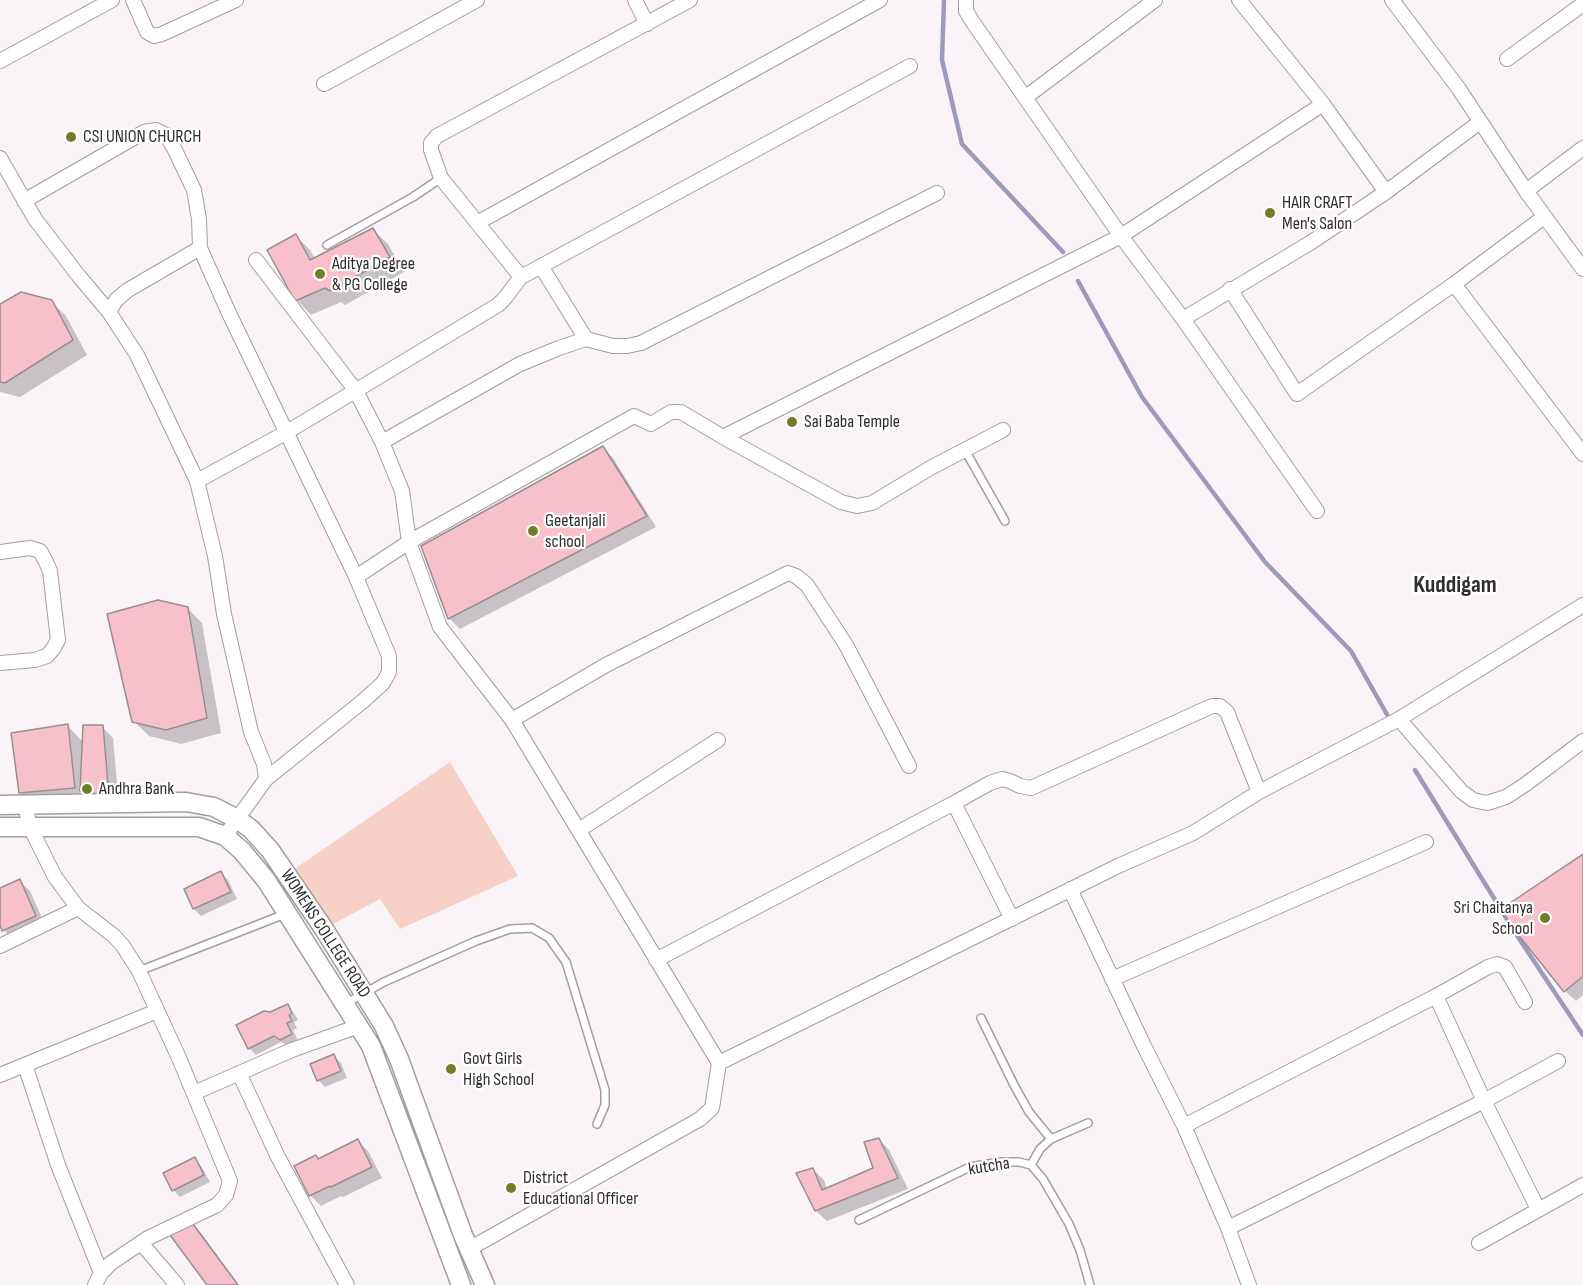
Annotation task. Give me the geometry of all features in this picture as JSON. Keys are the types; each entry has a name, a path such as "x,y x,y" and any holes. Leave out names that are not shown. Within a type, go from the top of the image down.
{"main road":[{"name":"WOMENS COLLEGE ROAD","path":"0,805 186,802 214,807 251,829 270,850 324,929 384,1026 399,1059 469,1249 485,1285"},
{"name":"WOMENS COLLEGE ROAD","path":"0,826 200,827 225,836 242,851 266,880 288,913 371,1046 461,1285"}],"street":[{"path":"0,61 112,0"},
{"path":"133,0 147,32 154,36 236,0"},
{"path":"324,84 477,0"},
{"path":"635,0 647,24"},
{"path":"518,280 477,223 437,180 431,143 437,136 690,0"},
{"path":"477,223 880,0"},
{"path":"966,0 966,11 972,21 1121,237 1183,319 1317,511"},
{"path":"1026,97 1155,0"},
{"path":"1239,0 1323,105 1386,192"},
{"path":"1392,0 1459,89 1544,217 1583,269"},
{"path":"1507,59 1583,4"},
{"path":"197,481 287,432 498,306 518,280 541,266 910,66"},
{"path":"723,437 1121,237 1323,105"},
{"path":"1183,319 1310,243 1386,192 1480,122"},
{"path":"24,201 144,132 156,130 166,135 194,190 199,219 200,248 356,577 389,656 389,672 383,683 266,779 225,836"},
{"path":"1526,190 1583,148"},
{"path":"0,158 42,228 109,312 137,355 197,481 215,556 224,614 251,732 264,764 266,779"},
{"path":"382,442 520,364 559,348 584,339 613,346 641,343 937,194"},
{"path":"1230,290 1297,394 1454,284 1544,217"},
{"path":"109,312 116,300 128,290 200,248"},
{"path":"256,260 356,391 382,442 402,491 409,542 440,627 512,720 719,1063 712,1108 700,1119 469,1249"},
{"path":"541,266 584,339"},
{"path":"1454,284 1583,454"},
{"path":"356,577 409,542 634,416 651,424 671,412 681,412 841,502 857,506 872,503 932,467 966,452 1003,430"},
{"path":"0,552 30,548 40,551 50,571 58,640 47,656 35,660 0,663"},
{"path":"512,720 606,665 788,573 807,585 846,645 909,766"},
{"path":"719,1063 1070,889 1193,832 1260,792 1399,719 1583,605"},
{"path":"656,960 990,783 1002,779 1031,788 1212,706 1220,706 1227,712 1260,792"},
{"path":"1399,719 1461,791 1473,800 1487,802 1506,797 1583,741"},
{"path":"579,830 718,740"},
{"path":"954,803 1012,919"},
{"path":"25,805 30,827 55,877 78,908 114,936 123,946 139,971 194,1093 230,1181 226,1195 217,1205 148,1238 111,1263 98,1279"},
{"path":"1112,979 1426,843"},
{"path":"1070,889 1184,1126 1228,1228 1249,1285"},
{"path":"0,945 78,908"},
{"path":"1184,1126 1488,967 1497,964 1505,967 1525,1002"},
{"path":"1436,996 1484,1101 1538,1209"},
{"path":"0,1075 157,1011"},
{"path":"194,1093 292,1050 359,1026"},
{"path":"1228,1228 1484,1101 1558,1060"},
{"path":"25,1065 98,1279"},
{"path":"239,1073 278,1157 347,1285"},
{"path":"1479,1243 1583,1185"},
{"path":"141,1243 177,1285"}],"lane":[{"path":"327,245 412,197 437,180"},
{"path":"966,452 1005,521"},
{"path":"139,971 288,913"},
{"path":"345,1005 416,966 476,941 510,929 532,928 549,938 566,962 605,1090 605,1105 597,1124"},
{"path":"981,1018 1029,1112 1051,1139"},
{"path":"1031,1166 1040,1149 1051,1139 1088,1123"},
{"name":"kutcha","path":"859,1220 970,1167 1000,1162 1018,1162 1031,1166 1043,1179 1069,1224 1080,1250 1090,1285"}],"shaded area":[{"path":"450,762 518,876 400,929 380,899 324,929 283,877"}],"building":[{"name":"Aditya Degree & PG College","path":"373,228 390,257 330,291 325,288 295,301 267,250 296,234 310,260"},
{"path":"21,292 52,300 73,340 5,383 0,382 0,304"},
{"name":"Geetanjali school","path":"603,446 647,516 448,619 421,546"},
{"path":"158,600 188,607 207,718 166,730 132,722 107,614"},
{"path":"68,724 75,788 19,793 11,733"},
{"path":"83,725 103,725 109,796 80,791"},
{"name":"Sri Chaitanya School","path":"1583,854 1583,976 1564,992 1512,927 1501,909"},
{"path":"221,871 231,892 193,909 184,889"},
{"path":"20,879 36,916 2,931 0,888"},
{"path":"288,1004 292,1013 289,1015 292,1021 287,1023 292,1034 280,1040 274,1036 248,1049 236,1025 264,1011 270,1012"},
{"path":"334,1054 341,1071 317,1081 310,1064"},
{"path":"879,1138 898,1178 815,1211 796,1173 813,1168 822,1190 873,1168 864,1142"},
{"path":"358,1139 372,1167 309,1196 294,1166 316,1155 318,1159"},
{"path":"195,1157 204,1175 172,1191 163,1173"},
{"path":"190,1220 238,1285 207,1285 170,1235"}],"waterway":[{"path":"944,0 942,60 962,144 1063,252"},
{"path":"1078,281 1142,397 1265,562 1351,651 1389,718"},
{"path":"1415,770 1516,934 1583,1035"}],"place":[{"name":"CSI UNION CHURCH","path":"71,137"},
{"name":"HAIR CRAFT Men's Salon","path":"1270,213"},
{"name":"Aditya Degree & PG College","path":"320,274"},
{"name":"Sai Baba Temple","path":"792,422"},
{"name":"Geetanjali school","path":"533,531"},
{"name":"Andhra Bank","path":"87,789"},
{"name":"Sri Chaitanya School","path":"1545,918"},
{"name":"Govt Girls High School","path":"451,1069"},
{"name":"District Educational Officer","path":"511,1188"}],"district":[{"name":"Kuddigam","path":"1455,586"}]}
